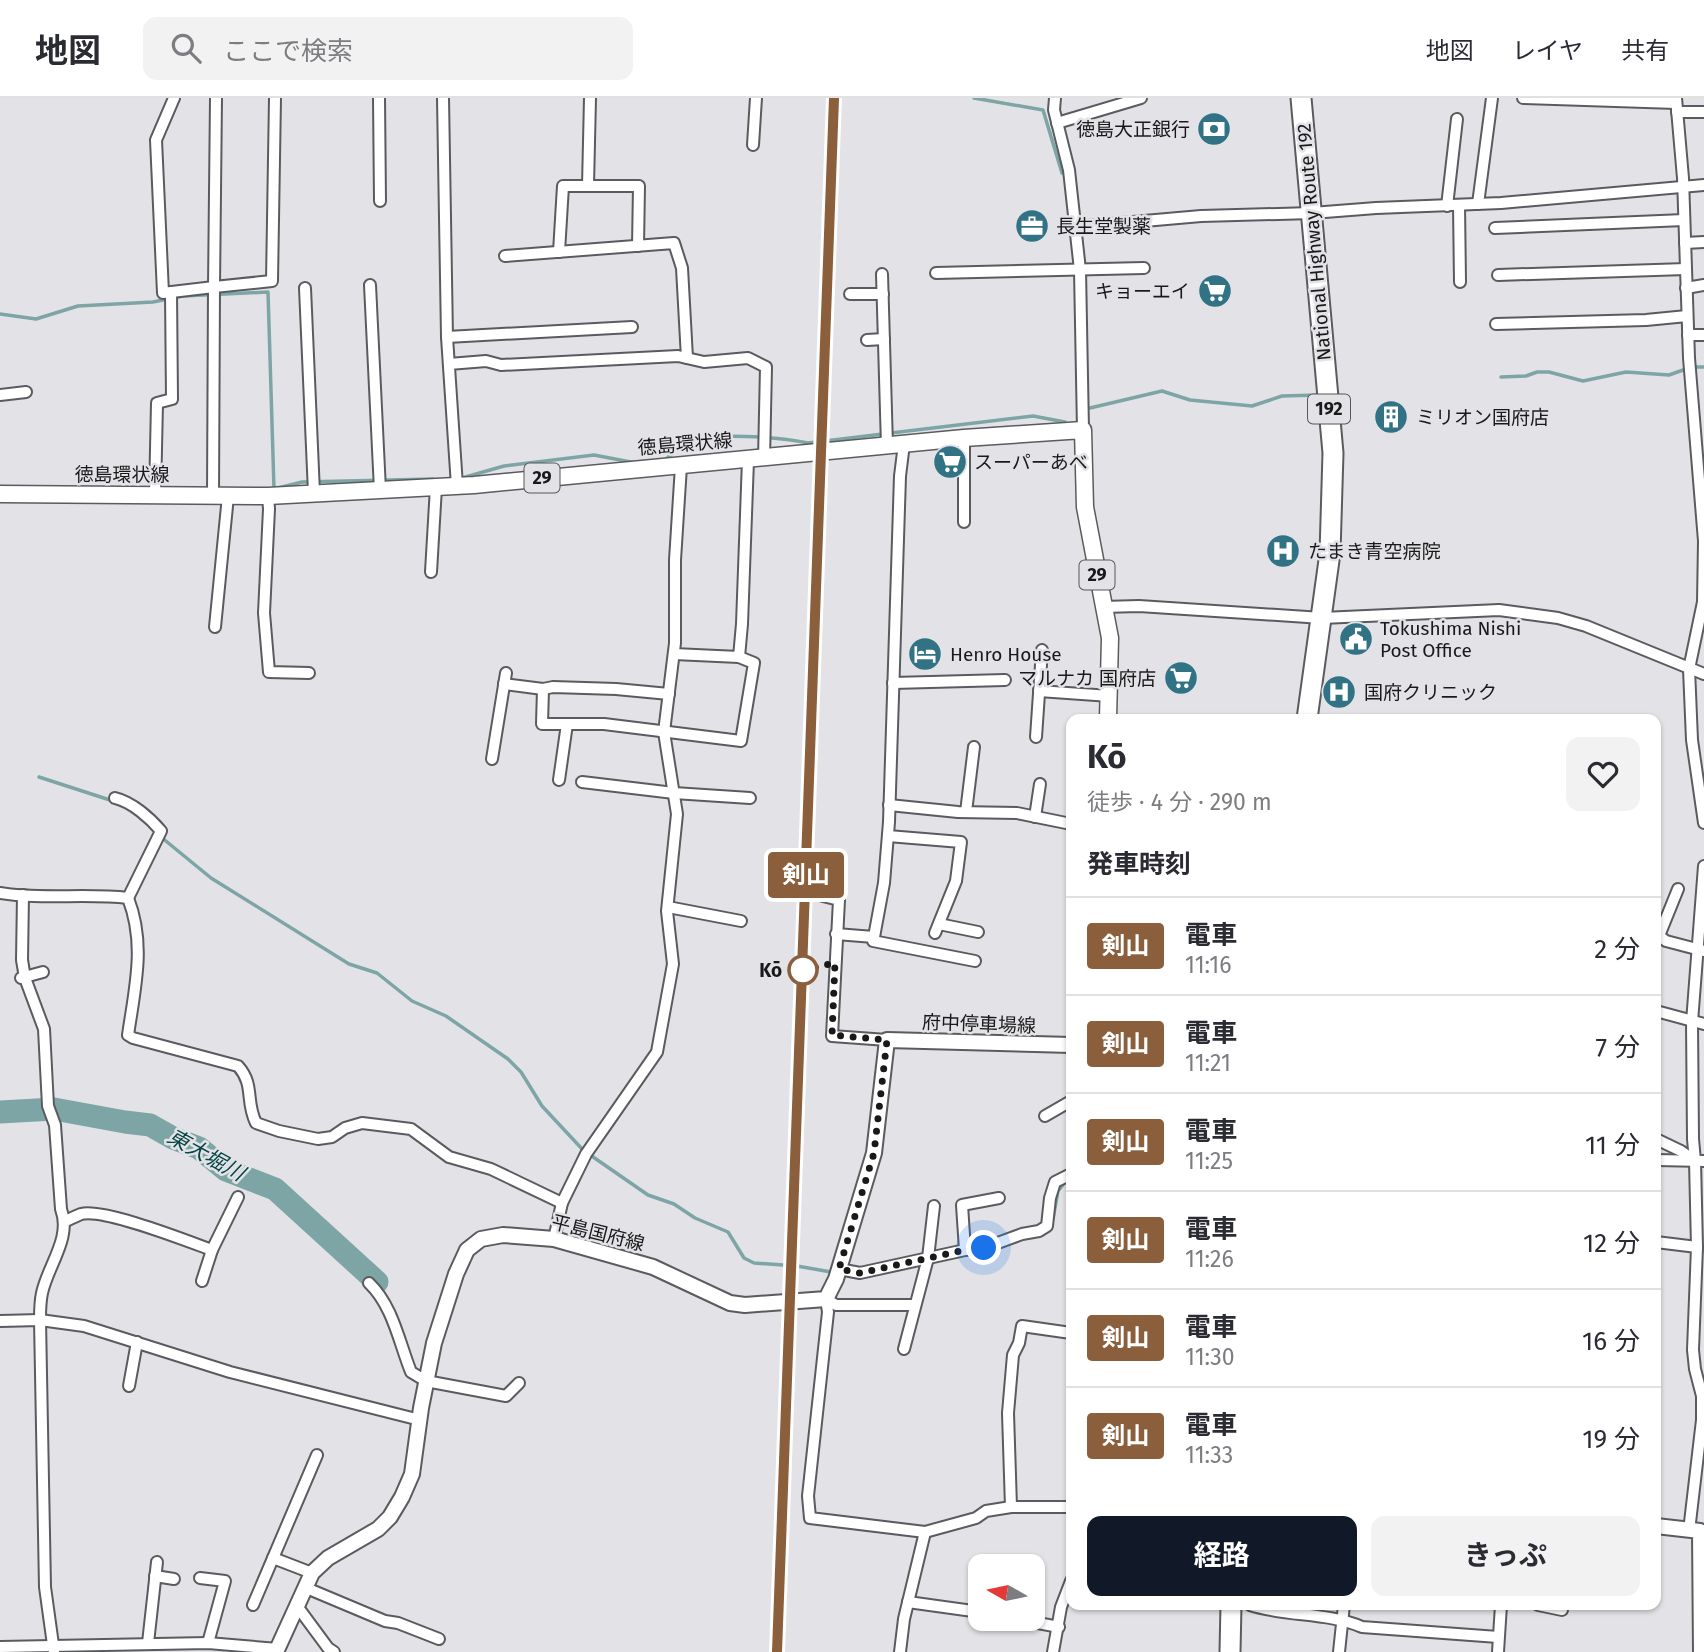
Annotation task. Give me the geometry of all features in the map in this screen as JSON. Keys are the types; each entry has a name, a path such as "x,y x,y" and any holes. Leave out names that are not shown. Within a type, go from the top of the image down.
{"highway":[{"name":"National Highway Route 192","path":"1301,98 1333,453 1330,553 1308,714"},
{"path":"1230,1652 1231,1610"}],"main road":[{"name":"徳島環状線","path":"0,494 268,496 314,486 380,484 436,487 456,481 756,459 887,438 904,444 1083,430"},
{"name":"29","path":"1083,430 1085,507 1110,638 1108,714"},
{"name":"府中停車場線","path":"887,1040 1066,1045"},
{"path":"826,1299 839,1269 874,1153 887,1040"},
{"name":"平島国府線","path":"277,1650 312,1573 328,1558 378,1529 390,1517 412,1474 434,1343 467,1250 481,1239 492,1236 554,1239 653,1267 730,1303 745,1305 826,1299"},
{"path":"1661,1527 1698,1531 1701,1652"}],"street":[{"path":"174,98 156,140 163,293 171,297 272,281 275,98"},
{"path":"215,627 221,496 214,292 216,98"},
{"path":"379,98 380,201"},
{"path":"443,98 447,337 456,481"},
{"path":"588,186 590,98"},
{"path":"753,145 756,98"},
{"path":"1055,98 1057,123 1069,170 1080,270 1083,430"},
{"path":"1057,123 1141,98"},
{"path":"1478,204 1492,98"},
{"path":"1523,98 1676,104 1704,113"},
{"path":"1676,104 1683,187 1688,335 1704,541 1703,602 1689,669 1692,740 1704,823"},
{"path":"1457,119 1453,206 1460,282"},
{"path":"1076,227 1201,216 1312,214 1376,208 1453,206 1704,185"},
{"path":"559,252 563,186 639,187 638,246"},
{"path":"1495,228 1684,220"},
{"path":"1685,243 1704,242"},
{"path":"505,256 674,243 682,268 687,358"},
{"path":"936,273 1144,268"},
{"path":"1498,275 1686,269"},
{"path":"882,274 884,339 880,381 887,438"},
{"path":"370,285 380,484"},
{"path":"1686,288 1704,285"},
{"path":"305,288 314,486"},
{"path":"850,294 883,294"},
{"path":"155,495 157,403 172,399 171,297"},
{"path":"1496,324 1646,320 1687,316"},
{"path":"447,337 632,327"},
{"path":"1688,335 1704,335"},
{"path":"867,340 884,339"},
{"path":"449,364 486,361 501,365 655,357 687,358 704,362 748,358 765,367 766,438 756,459 738,657"},
{"path":"0,395 26,392"},
{"path":"964,438 964,522"},
{"path":"836,934 874,937 884,883 888,836 900,476 904,444"},
{"path":"554,1239 562,1203 587,1152 657,1052 673,964 668,907 677,814 664,732 674,654 675,559 681,466"},
{"path":"431,572 436,487"},
{"path":"268,496 264,613 269,671 309,673"},
{"path":"1103,607 1139,606 1322,618 1475,610 1528,613 1586,626 1704,674"},
{"path":"1036,737 1042,650"},
{"path":"543,689 542,724 604,724 741,741 754,663 738,657 674,654"},
{"path":"492,760 500,748 505,679 543,689 616,689 669,694"},
{"path":"893,683 1005,680"},
{"path":"1039,691 1110,696"},
{"path":"559,780 567,724"},
{"path":"966,812 974,747"},
{"path":"582,782 674,793 750,798"},
{"path":"1035,817 1040,784"},
{"path":"116,798 152,821 161,831 128,898 136,919 139,943 128,1035 238,1066 248,1077 250,1112 256,1123 318,1139 332,1137 345,1128 362,1123 411,1129 449,1157 491,1169 562,1203"},
{"path":"889,805 966,812 1017,813 1066,823"},
{"path":"888,836 961,842 956,881 937,928 972,927"},
{"path":"1698,1531 1702,1396 1693,1350 1701,1284 1698,1247 1700,1161 1693,1139 1692,1022 1701,950 1704,866"},
{"path":"824,871 822,896 838,900 832,1035 887,1040"},
{"path":"1661,931 1678,889"},
{"path":"0,892 128,898"},
{"path":"23,895 24,922 20,941 23,978 44,1030 48,1108 55,1125 61,1209 66,1221 57,1257 42,1291 40,1320 46,1587 54,1650"},
{"path":"668,907 741,921"},
{"path":"1661,937 1701,950"},
{"path":"873,941 975,961"},
{"path":"23,978 43,972"},
{"path":"1661,1013 1704,1024"},
{"path":"1045,1116 1066,1104"},
{"path":"1661,1141 1700,1161"},
{"path":"1661,1160 1700,1161"},
{"path":"839,1269 860,1273 984,1248 1022,1234 1039,1231 1047,1226 1055,1182 1066,1176"},
{"path":"202,1281 212,1250 238,1197"},
{"path":"965,1250 962,1205 999,1198"},
{"path":"904,1349 928,1258 934,1206"},
{"path":"66,1221 83,1213 97,1214 129,1221 212,1250"},
{"path":"1661,1243 1698,1247"},
{"path":"369,1283 380,1294 389,1312 411,1372 426,1381 506,1396 519,1383"},
{"path":"826,1299 836,1305 915,1305"},
{"path":"826,1299 828,1312 808,1496 810,1518 925,1532 976,1518 986,1511 1011,1507 1066,1507"},
{"path":"0,1321 40,1320 83,1326 230,1372 420,1420"},
{"path":"1011,1507 1008,1413 1013,1355 1020,1343 1022,1326 1066,1332"},
{"path":"129,1387 137,1342"},
{"path":"253,1605 317,1455"},
{"path":"900,1652 908,1602 925,1532"},
{"path":"273,1558 312,1573"},
{"path":"148,1643 157,1562"},
{"path":"155,1576 174,1578"},
{"path":"200,1578 225,1581 208,1643"},
{"path":"304,1587 385,1621 398,1623 439,1639"},
{"path":"1054,1652 1061,1607 1066,1594"},
{"path":"908,1602 968,1610"},
{"path":"297,1606 328,1648 334,1652"},
{"path":"1271,1610 1292,1615 1343,1619 1362,1627 1498,1637"},
{"path":"1339,1652 1344,1610"},
{"path":"1498,1652 1501,1610"},
{"path":"1045,1624 1059,1627"},
{"path":"0,1647 54,1650 63,1645 208,1643 277,1650"}],"waterway":[{"path":"974,98 1043,110 1062,173"},
{"path":"0,314 36,319 78,306 153,302 183,296 268,292 274,489 302,482 433,479"},
{"path":"1695,367 1704,367"},
{"path":"1501,377 1549,372 1583,381 1626,372 1669,375 1686,369"},
{"path":"1090,408 1162,391 1190,400 1252,406 1282,396 1318,395"},
{"path":"665,460 685,442 712,437 764,437 808,443 1033,416 1065,422"},
{"path":"462,478 504,466 594,455 636,463"},
{"path":"39,777 113,801"},
{"path":"161,837 211,878 349,964 377,973 412,1001 446,1016 508,1059 521,1072 542,1106 583,1150 648,1195 674,1204 695,1218 728,1232 744,1258 754,1263 831,1272"},
{"name":"東大堀川","path":"0,1112 54,1109 150,1125 199,1148 226,1170 275,1189 377,1282"},
{"path":"1053,1219 1058,1191 1066,1181"},
{"path":"990,1252 1001,1247"}],"railway":[{"path":"777,1652 834,98"}],"train":[{"name":"剣山","path":"777,1652 834,98"}],"place":[{"name":"徳島大正銀行","path":"1214,129"},
{"name":"長生堂製薬","path":"1032,226"},
{"name":"キョーエイ","path":"1215,291"},
{"name":"ミリオン国府店","path":"1391,417"},
{"name":"スーパーあべ","path":"950,462"},
{"name":"たまき青空病院","path":"1283,551"},
{"name":"Tokushima Nishi Post Office","path":"1356,639"},
{"name":"Henro House","path":"925,654"},
{"name":"マルナカ 国府店","path":"1181,678"},
{"name":"国府クリニック","path":"1339,692"},
{"name":"Kō","path":"803,970"}],"route":[{"path":"803,970 835,963 832,1035 887,1040 874,1153 839,1269 860,1273 984,1248"}]}
